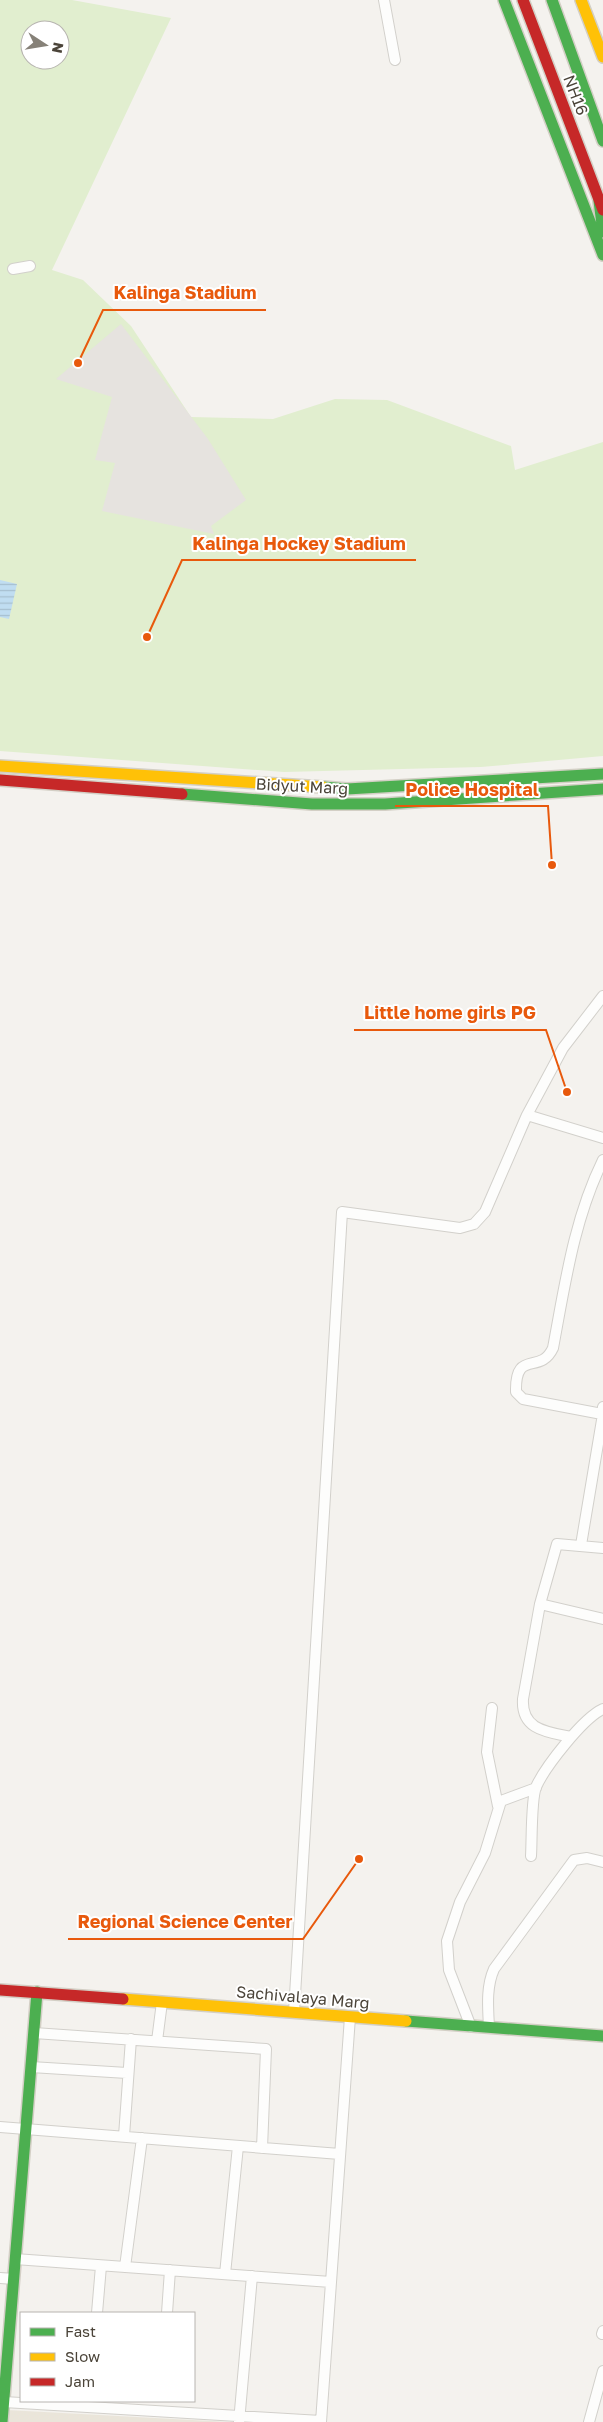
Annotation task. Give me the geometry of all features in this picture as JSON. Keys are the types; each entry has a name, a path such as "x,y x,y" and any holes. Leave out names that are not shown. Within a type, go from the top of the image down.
{"main road":[{"path":"504,0 603,255"},
{"name":"NH16","path":"523,0 601,206 603,232"},
{"name":"NH16","path":"552,0 603,141"},
{"path":"581,0 603,56"},
{"name":"Bidyut Marg","path":"0,766 347,790 603,774"},
{"name":"Bidyut Marg","path":"0,780 312,804 385,804 603,789"},
{"name":"Sachivalaya Marg","path":"0,1990 603,2036"},
{"path":"2,2422 37,1992"}],"street":[{"path":"384,0 396,60"},
{"path":"13,269 30,266"},
{"path":"294,2012 342,1212 460,1228 474,1224 481,1218 491,1202 527,1115 563,1048 603,996"},
{"path":"527,1115 603,1138"},
{"path":"581,1545 603,1412 523,1400 516,1392 516,1376 521,1368 546,1359 553,1348 570,1256 580,1217 592,1183 603,1160"},
{"path":"571,1737 532,1725 522,1710 540,1604 557,1544 603,1548"},
{"path":"540,1604 603,1619"},
{"path":"492,1708 487,1752 498,1806"},
{"path":"531,1856 536,1788 571,1737 588,1717 603,1709"},
{"path":"472,2027 449,1970 447,1941 460,1902 485,1853 501,1800 507,1796 536,1788"},
{"path":"488,2027 488,1998 494,1969 574,1860 587,1858 603,1862"},
{"path":"157,2041 162,2002"},
{"path":"4,2402 161,2406 239,2419 321,2421 350,2017"},
{"path":"34,2033 266,2048 262,2148"},
{"path":"124,2136 127,2073 131,2039"},
{"path":"31,2067 127,2073"},
{"path":"0,2126 340,2154"},
{"path":"125,2267 142,2138"},
{"path":"225,2274 238,2146"},
{"path":"16,2260 331,2282"},
{"path":"97,2312 102,2266"},
{"path":"167,2312 170,2270"},
{"path":"239,2419 252,2276"},
{"path":"0,2278 14,2279"},
{"path":"589,2422 603,2371"}],"shaded area":[{"path":"121,324 208,439 246,500 211,526 214,534 102,511 115,463 95,460 112,397 56,379"},
{"path":"7,2410 229,2422 5,2422"}],"green space":[{"path":"0,0 72,0 171,18 52,270 83,280 131,326 191,417 273,419 335,399 387,400 511,446 515,470 603,442 603,756 481,767 284,772 0,751"}],"water":[{"path":"0,580 17,584 9,619 0,617"}],"traffic: fast":[{"path":"504,0 603,255"},
{"path":"552,0 603,141"},
{"path":"599,201 603,232"},
{"path":"323,787 347,789 603,774"},
{"path":"182,794 312,804 385,804 603,789"},
{"path":"2,2422 37,1992"},
{"path":"406,2021 603,2036"}],"traffic: slow":[{"path":"581,0 603,57"},
{"path":"0,766 323,787"},
{"path":"123,1999 406,2021"}],"traffic: jam":[{"path":"523,0 603,210"},
{"path":"0,780 182,794"},
{"path":"0,1990 123,1999"}],"place":[{"name":"Kalinga Stadium","path":"78,363"},
{"name":"Kalinga Hockey Stadium","path":"147,637"},
{"name":"Police Hospital","path":"552,865"},
{"name":"Little home girls PG","path":"567,1092"},
{"name":"Regional Science Center","path":"359,1859"}]}
